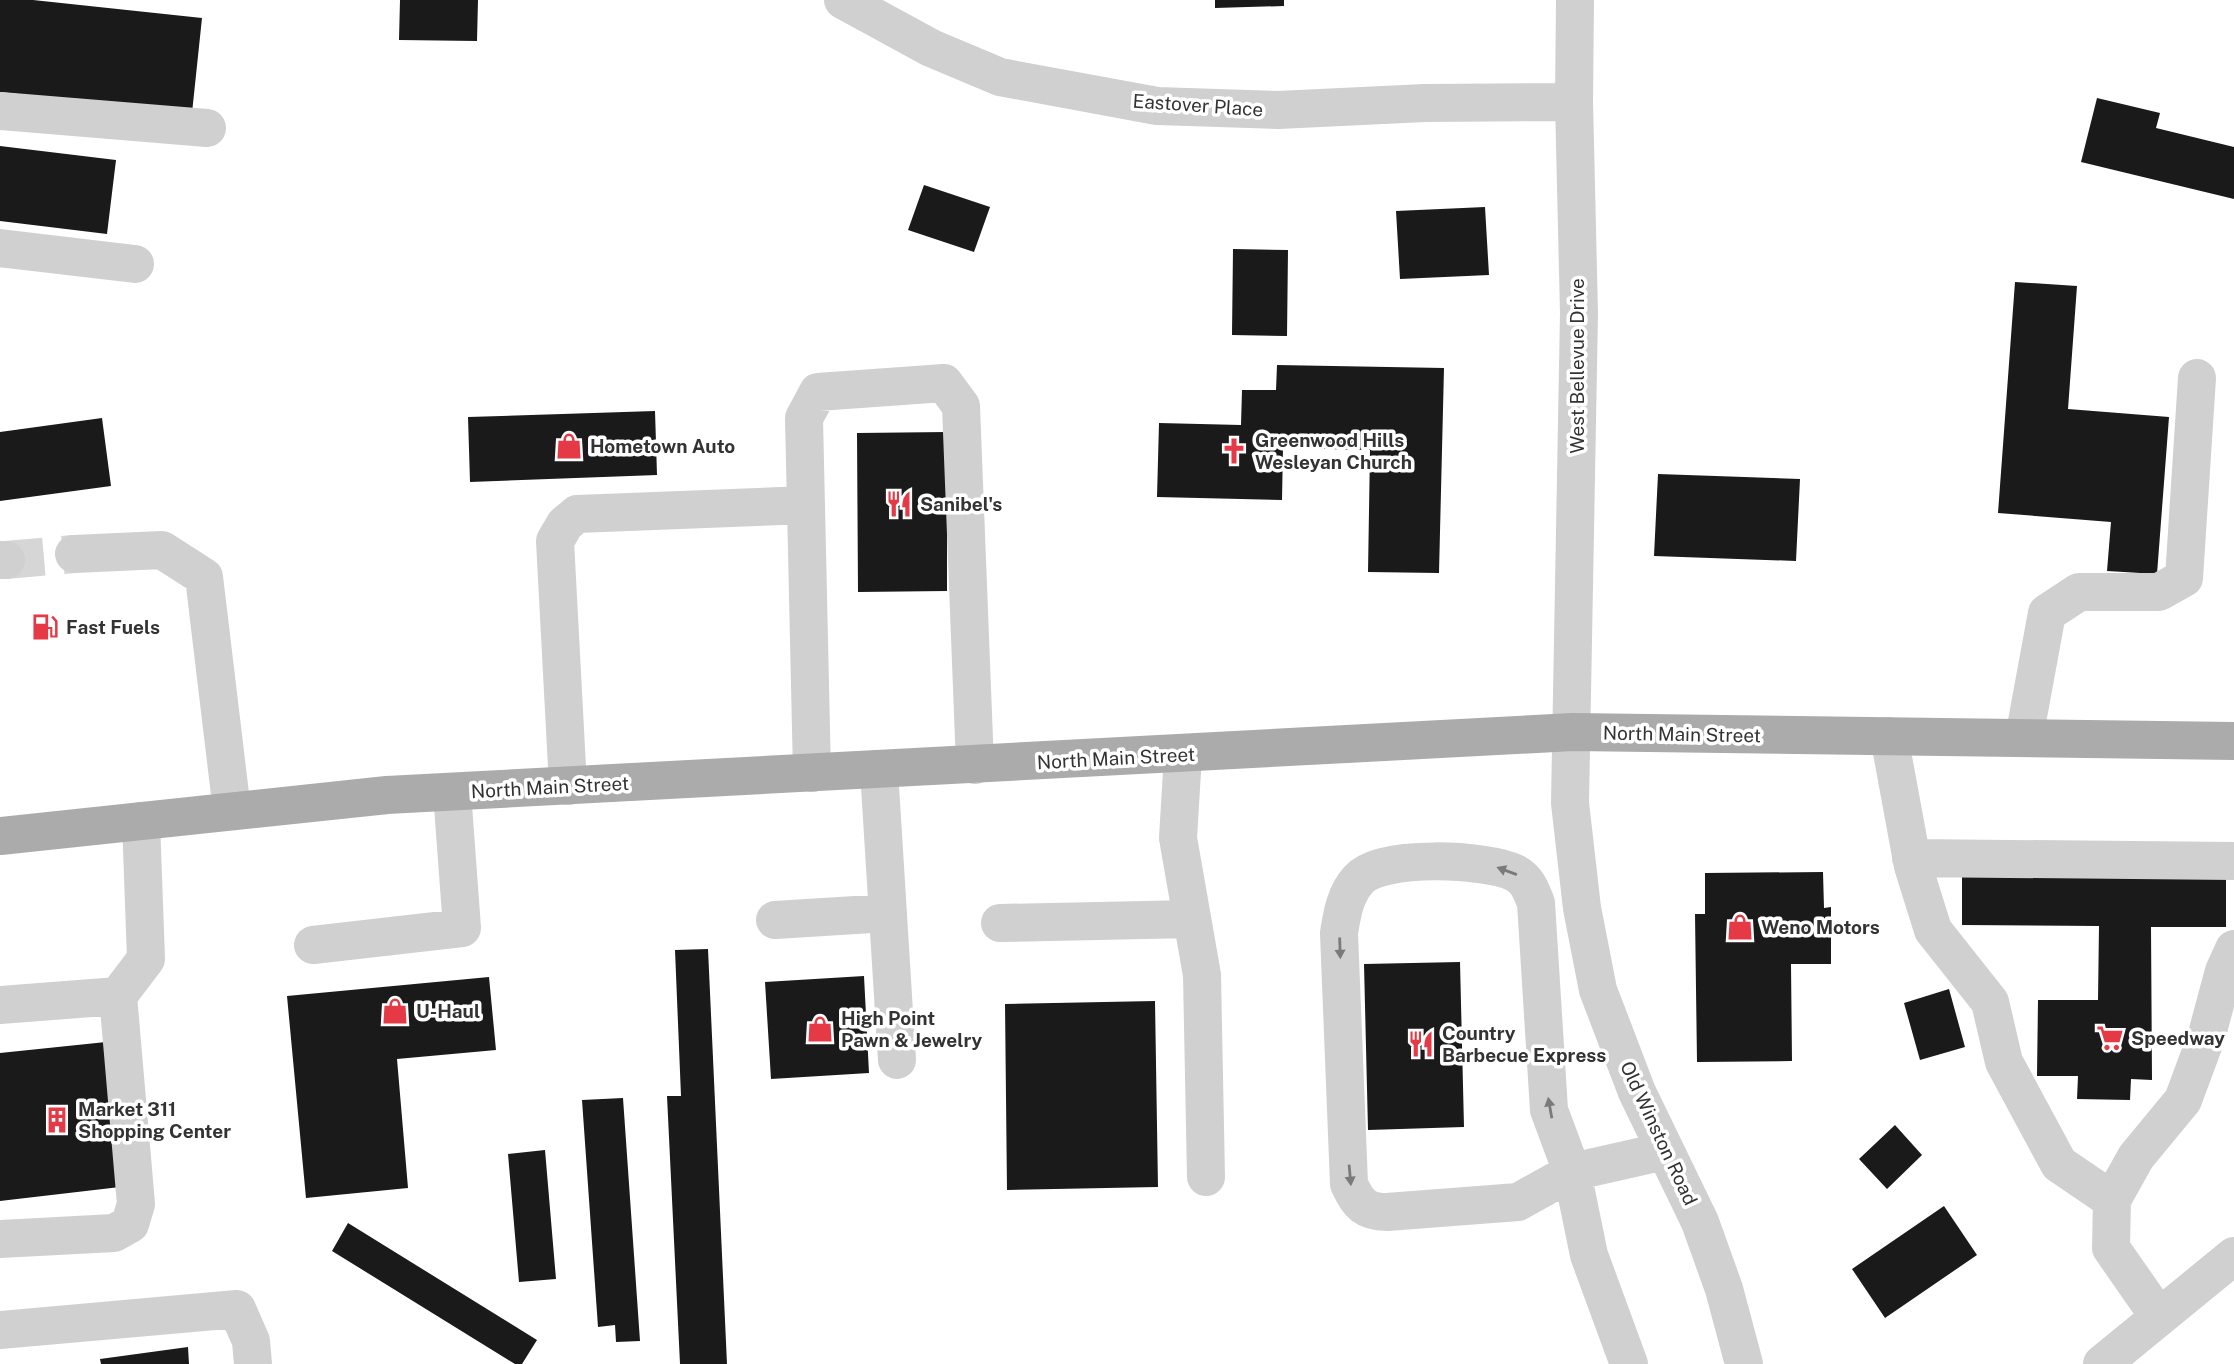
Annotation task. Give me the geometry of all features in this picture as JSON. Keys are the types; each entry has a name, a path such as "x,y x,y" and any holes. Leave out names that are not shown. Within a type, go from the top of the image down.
{"main road":[{"name":"North Main Street","path":"0,836 387,795 1183,755 1573,732 2234,741"}],"street":[{"name":"Eastover Place","path":"843,0 931,48 1000,77 1157,106 1278,110 1425,103 1574,102"},
{"name":"West Bellevue Drive","path":"1573,732 1579,313 1574,102 1575,0"},
{"path":"0,111 207,128"},
{"path":"0,248 135,264"},
{"path":"2024,738 2047,613 2078,592 2159,592 2183,578 2197,377"},
{"path":"812,773 804,418 818,392 944,383 961,406 975,765"},
{"path":"568,786 555,541 565,524 577,514 806,505"},
{"path":"74,554 162,550 204,578 232,811"},
{"name":"Old Winston Road","path":"1573,732 1570,803 1581,908 1598,990 1637,1092 1700,1222 1724,1289 1744,1364"},
{"path":"1889,737 1911,858 1933,930 1990,1002 2004,1062 2059,1164 2112,1200"},
{"path":"1183,755 1178,838 1202,975 1206,1177"},
{"path":"879,770 897,1060"},
{"path":"313,945 462,928 452,792"},
{"path":"0,1239 114,1233 130,1224 136,1204 118,996 146,959 141,821"},
{"path":"1911,858 2234,862"},
{"path":"1629,1364 1589,1255 1572,1172 1549,1110 1536,903 1528,882 1515,873 1480,862 1376,867 1360,878 1343,906 1339,933 1349,1184 1357,1203 1371,1212 1387,1212 1518,1202 1572,1172 1665,1151"},
{"path":"775,920 888,913"},
{"path":"1000,923 1192,919"},
{"path":"2159,1317 2111,1248 2112,1200 2136,1157 2183,1100 2206,1038 2224,971 2234,949"},
{"path":"0,1005 118,996"},
{"path":"2102,1364 2234,1256"},
{"path":"0,1330 237,1309 251,1340 253,1364"}],"building":[{"path":"0,0 33,0 202,18 192,113 0,92"},
{"path":"400,0 478,0 477,41 399,40"},
{"path":"1215,0 1284,0 1284,6 1215,8"},
{"path":"2097,98 2160,113 2156,128 2234,147 2234,199 2081,162"},
{"path":"0,146 116,160 107,234 0,221"},
{"path":"924,185 990,207 974,252 908,230"},
{"path":"1485,207 1489,275 1400,279 1396,211"},
{"path":"1233,249 1288,250 1287,336 1232,335"},
{"path":"2015,282 2077,286 2068,409 2169,417 2157,574 2107,571 2111,522 1998,513"},
{"path":"1277,365 1444,368 1439,573 1368,572 1370,450 1283,448 1282,500 1157,497 1159,423 1241,425 1242,390 1276,390"},
{"path":"655,411 657,475 470,482 468,417"},
{"path":"102,418 111,486 0,501 0,432"},
{"path":"947,432 947,591 858,592 857,433"},
{"path":"1658,474 1800,479 1796,561 1654,556"},
{"path":"1823,872 1824,908 1831,907 1831,964 1791,964 1792,1061 1697,1062 1695,914 1705,914 1705,873"},
{"path":"1962,875 2226,877 2226,927 2151,927 2152,1080 2131,1079 2130,1100 2077,1099 2078,1076 2037,1076 2038,1000 2098,1000 2099,926 1962,925"},
{"path":"708,949 727,1364 680,1364 667,1096 681,1096 675,950"},
{"path":"1460,962 1464,1127 1368,1130 1364,964"},
{"path":"864,976 869,1073 771,1079 765,982"},
{"path":"489,977 496,1050 397,1059 408,1188 306,1198 287,996"},
{"path":"1949,989 1965,1047 1920,1060 1904,1003"},
{"path":"1155,1001 1158,1187 1007,1190 1005,1004"},
{"name":"Market 311 Shopping Center","path":"106,1042 120,1187 0,1201 0,1053"},
{"path":"623,1098 640,1341 616,1342 615,1325 598,1327 582,1100"},
{"path":"1895,1125 1922,1155 1887,1189 1859,1159"},
{"path":"545,1150 556,1279 519,1282 508,1154"},
{"path":"1944,1206 1977,1255 1885,1318 1852,1269"},
{"path":"348,1223 537,1340 522,1364 515,1364 332,1251"},
{"path":"188,1347 189,1364 101,1364 100,1359"}],"tunnel":[{"path":"6,560 74,554"}],"place":[{"name":"Hometown Auto","path":"569,446"},
{"name":"Greenwood Hills Wesleyan Church","path":"1234,451"},
{"name":"Sanibel's","path":"899,504"},
{"name":"Fast Fuels","path":"45,627"},
{"name":"Weno Motors","path":"1740,927"},
{"name":"U-Haul","path":"395,1011"},
{"name":"High Point Pawn & Jewelry","path":"820,1029"},
{"name":"Speedway","path":"2110,1038"},
{"name":"Country Barbecue Express","path":"1421,1044"},
{"name":"Market 311 Shopping Center","path":"57,1120"}]}
